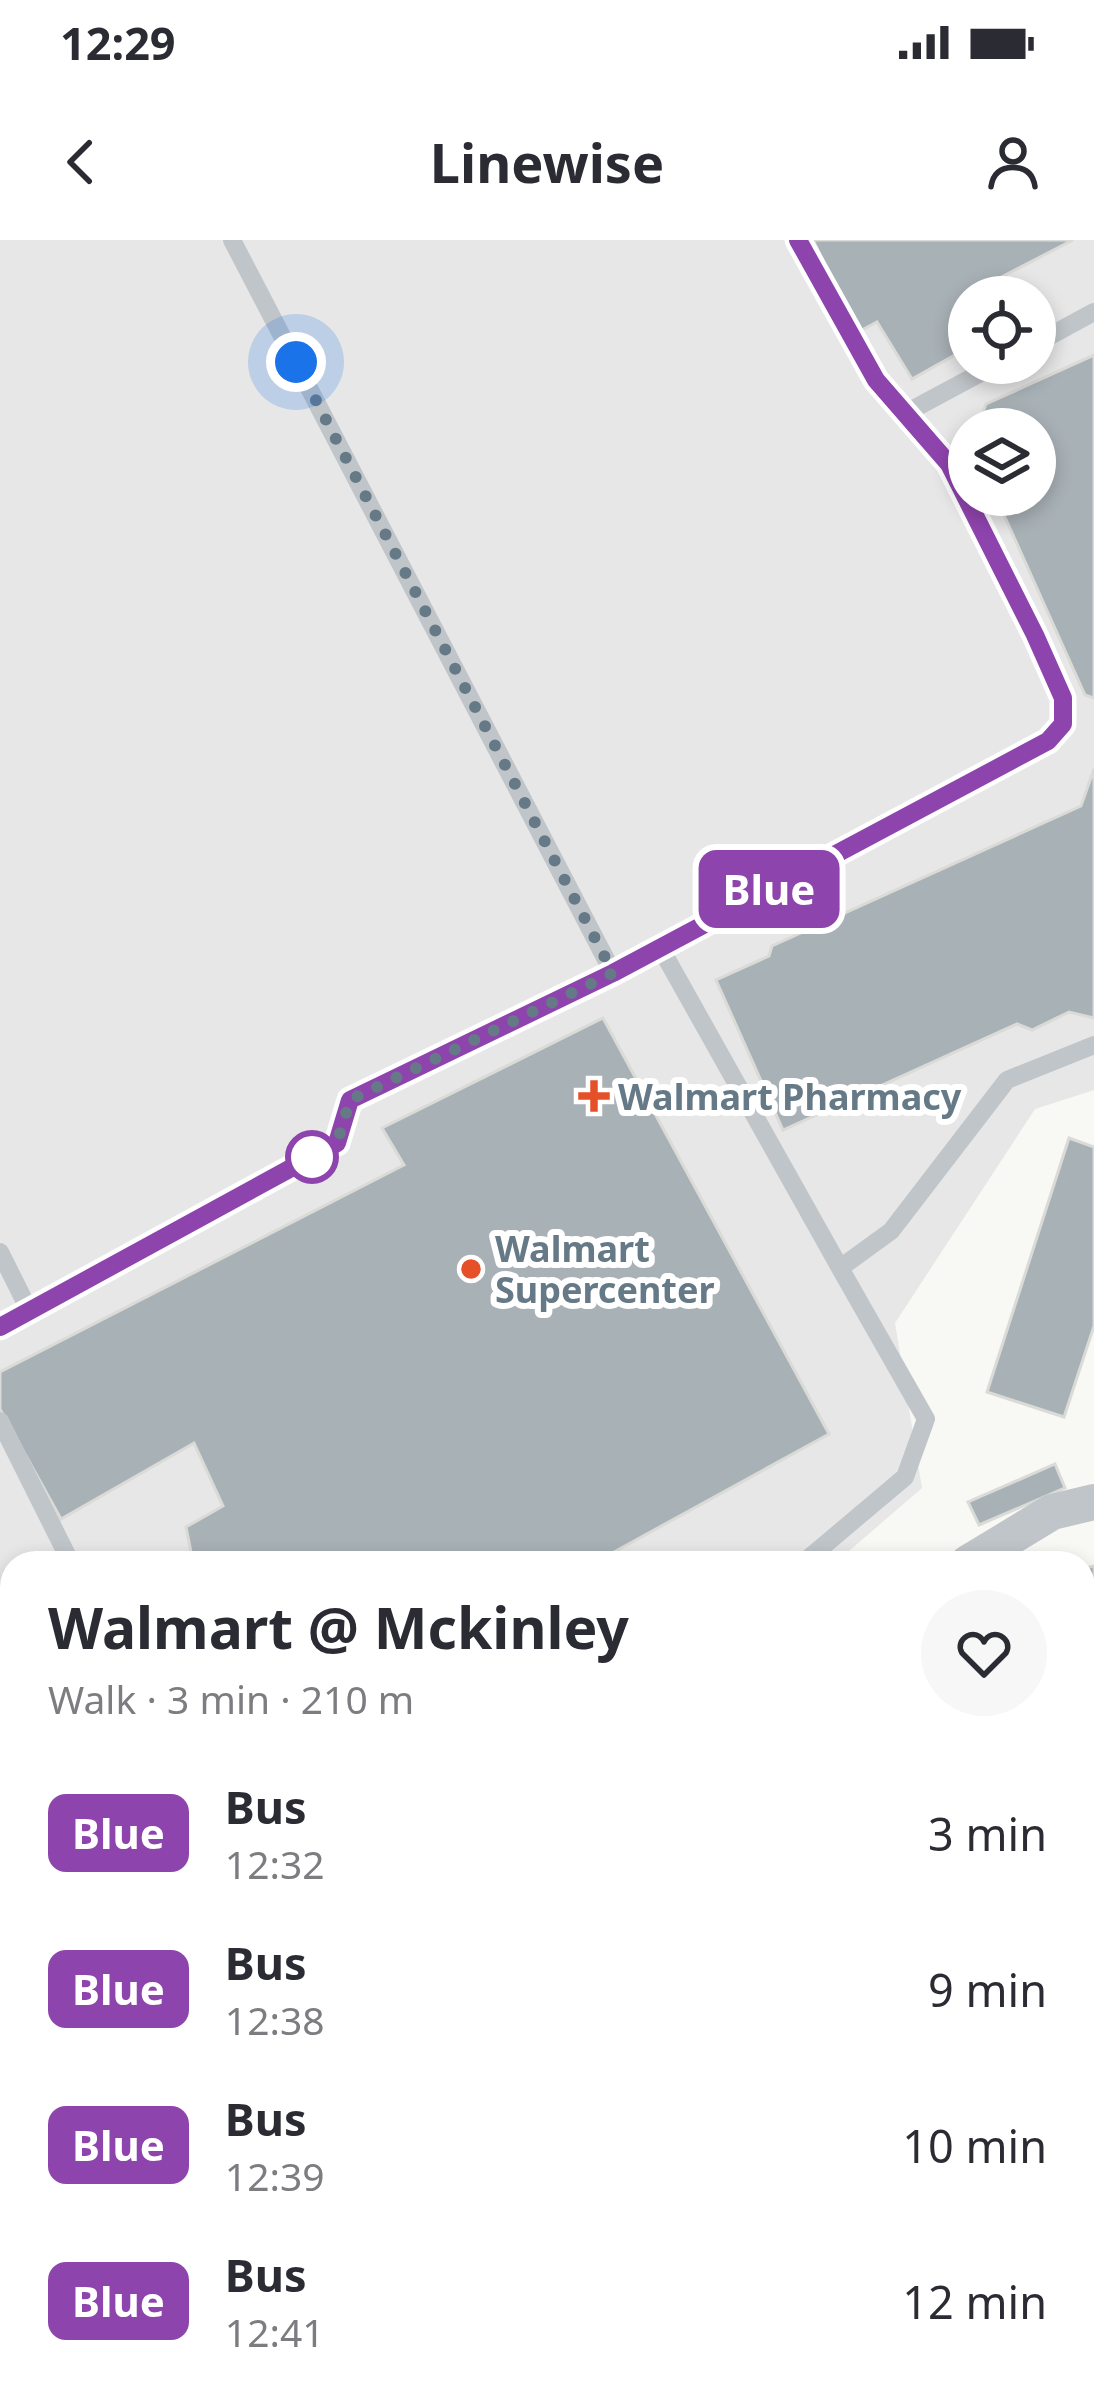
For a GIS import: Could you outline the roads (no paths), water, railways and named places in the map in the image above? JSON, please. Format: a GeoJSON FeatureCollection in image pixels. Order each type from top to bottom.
{"type":"FeatureCollection","features":[{"type":"Feature","properties":{"kind":"street"},"geometry":{"type":"LineString","coordinates":[[988,1551],[1052,1512],[1094,1502]]}},
{"type":"Feature","properties":{"kind":"lane"},"geometry":{"type":"LineString","coordinates":[[232,240],[613,973]]}},
{"type":"Feature","properties":{"kind":"lane"},"geometry":{"type":"LineString","coordinates":[[0,1327],[337,1143],[350,1100],[613,973],[1048,741],[1063,724],[1063,698],[949,464],[876,380],[797,240]]}},
{"type":"Feature","properties":{"kind":"lane"},"geometry":{"type":"LineString","coordinates":[[1056,333],[1094,312]]}},
{"type":"Feature","properties":{"kind":"lane"},"geometry":{"type":"LineString","coordinates":[[904,414],[960,384]]}},
{"type":"Feature","properties":{"kind":"lane"},"geometry":{"type":"LineString","coordinates":[[660,947],[926,1419],[904,1477],[817,1551]]}},
{"type":"Feature","properties":{"kind":"lane"},"geometry":{"type":"LineString","coordinates":[[840,1268],[891,1231],[1007,1080],[1094,1045]]}},
{"type":"Feature","properties":{"kind":"lane"},"geometry":{"type":"LineString","coordinates":[[0,1252],[30,1312]]}},
{"type":"Feature","properties":{"kind":"lane"},"geometry":{"type":"LineString","coordinates":[[0,1420],[65,1551]]}},
{"type":"Feature","properties":{"kind":"place","name":"Walmart Pharmacy"},"geometry":{"type":"Point","coordinates":[594,1096]}},
{"type":"Feature","properties":{"kind":"place","name":"Walmart Supercenter"},"geometry":{"type":"Point","coordinates":[471,1269]}}]}
